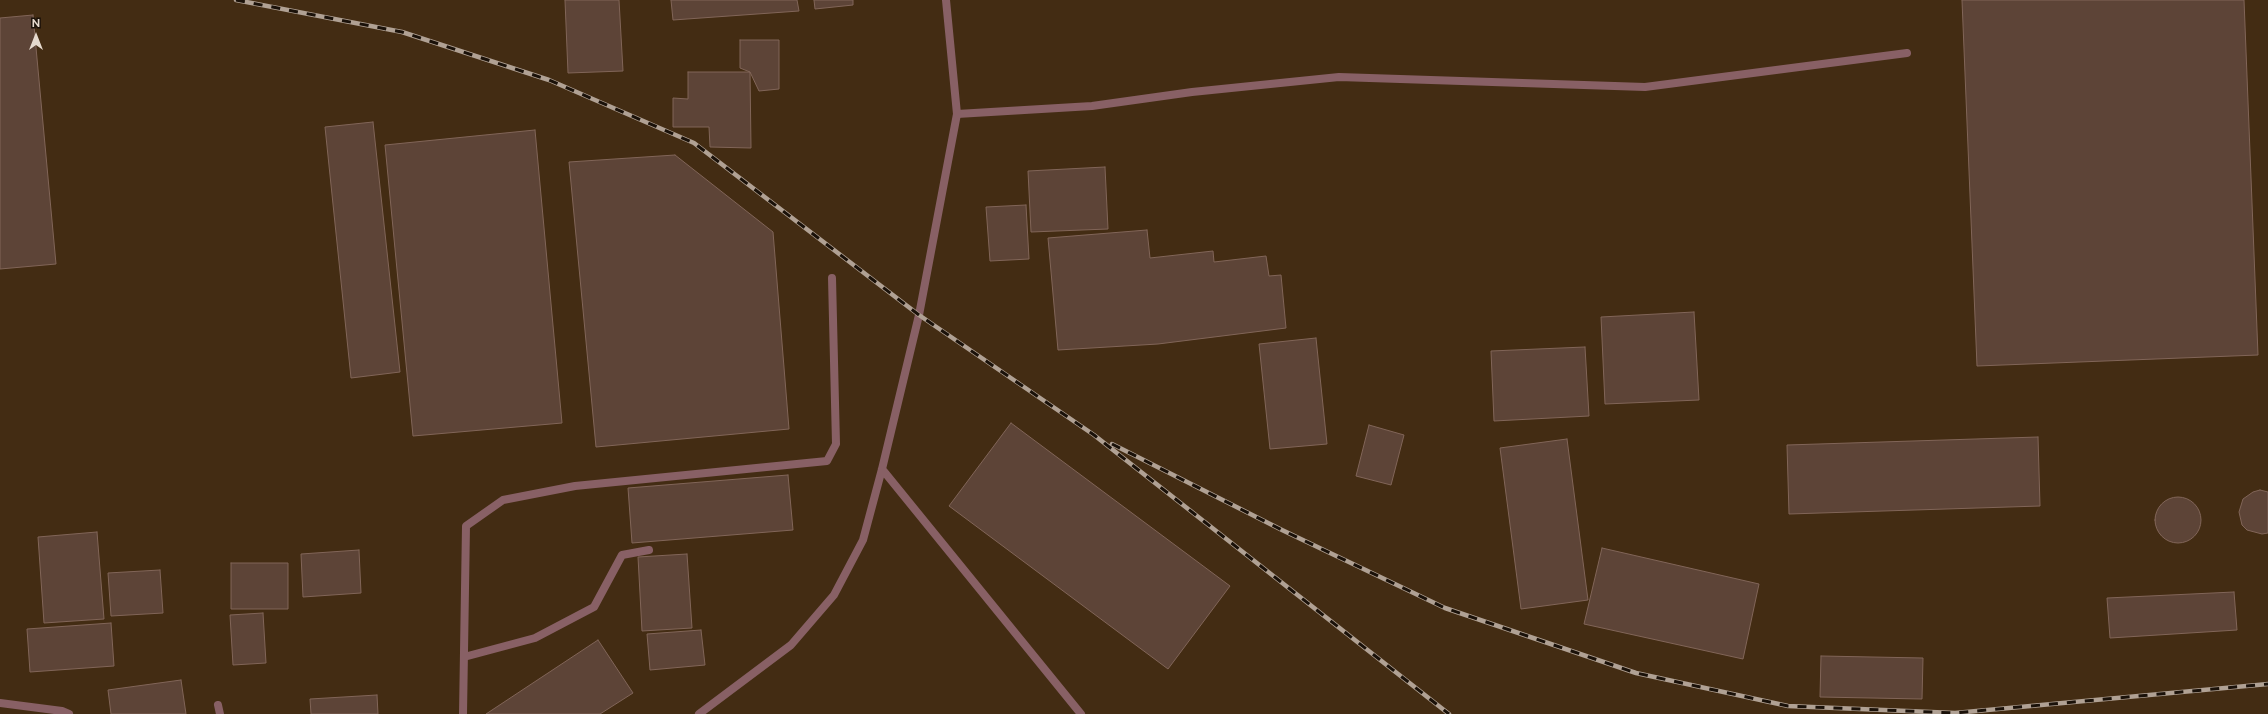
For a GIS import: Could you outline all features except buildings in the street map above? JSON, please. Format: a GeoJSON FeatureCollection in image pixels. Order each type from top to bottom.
{"type":"FeatureCollection","features":[{"type":"Feature","properties":{"kind":"street"},"geometry":{"type":"LineString","coordinates":[[699,714],[791,645],[834,595],[863,540],[882,469],[919,315],[957,114],[946,0]]}},
{"type":"Feature","properties":{"kind":"street"},"geometry":{"type":"LineString","coordinates":[[957,114],[1092,106],[1192,92],[1339,77],[1644,87],[1906,53]]}},
{"type":"Feature","properties":{"kind":"street"},"geometry":{"type":"LineString","coordinates":[[463,714],[466,526],[503,500],[575,486],[827,461],[836,444],[832,278]]}},
{"type":"Feature","properties":{"kind":"street"},"geometry":{"type":"LineString","coordinates":[[882,469],[1081,714]]}},
{"type":"Feature","properties":{"kind":"street"},"geometry":{"type":"LineString","coordinates":[[464,657],[535,638],[594,607],[622,555],[649,550]]}},
{"type":"Feature","properties":{"kind":"street"},"geometry":{"type":"LineString","coordinates":[[0,703],[62,711],[69,714]]}},
{"type":"Feature","properties":{"kind":"street"},"geometry":{"type":"LineString","coordinates":[[218,705],[220,714]]}},
{"type":"Feature","properties":{"kind":"shaded area"},"geometry":{"type":"Polygon","coordinates":[[[0,0],[2268,0],[2268,714],[0,714],[0,0]]]}},
{"type":"Feature","properties":{"kind":"railway"},"geometry":{"type":"LineString","coordinates":[[236,0],[402,32],[549,80],[694,143],[919,315],[1094,435],[1449,714]]}},
{"type":"Feature","properties":{"kind":"railway"},"geometry":{"type":"LineString","coordinates":[[1112,444],[1282,530],[1445,608],[1636,673],[1788,706],[1955,713],[2268,684]]}}]}
